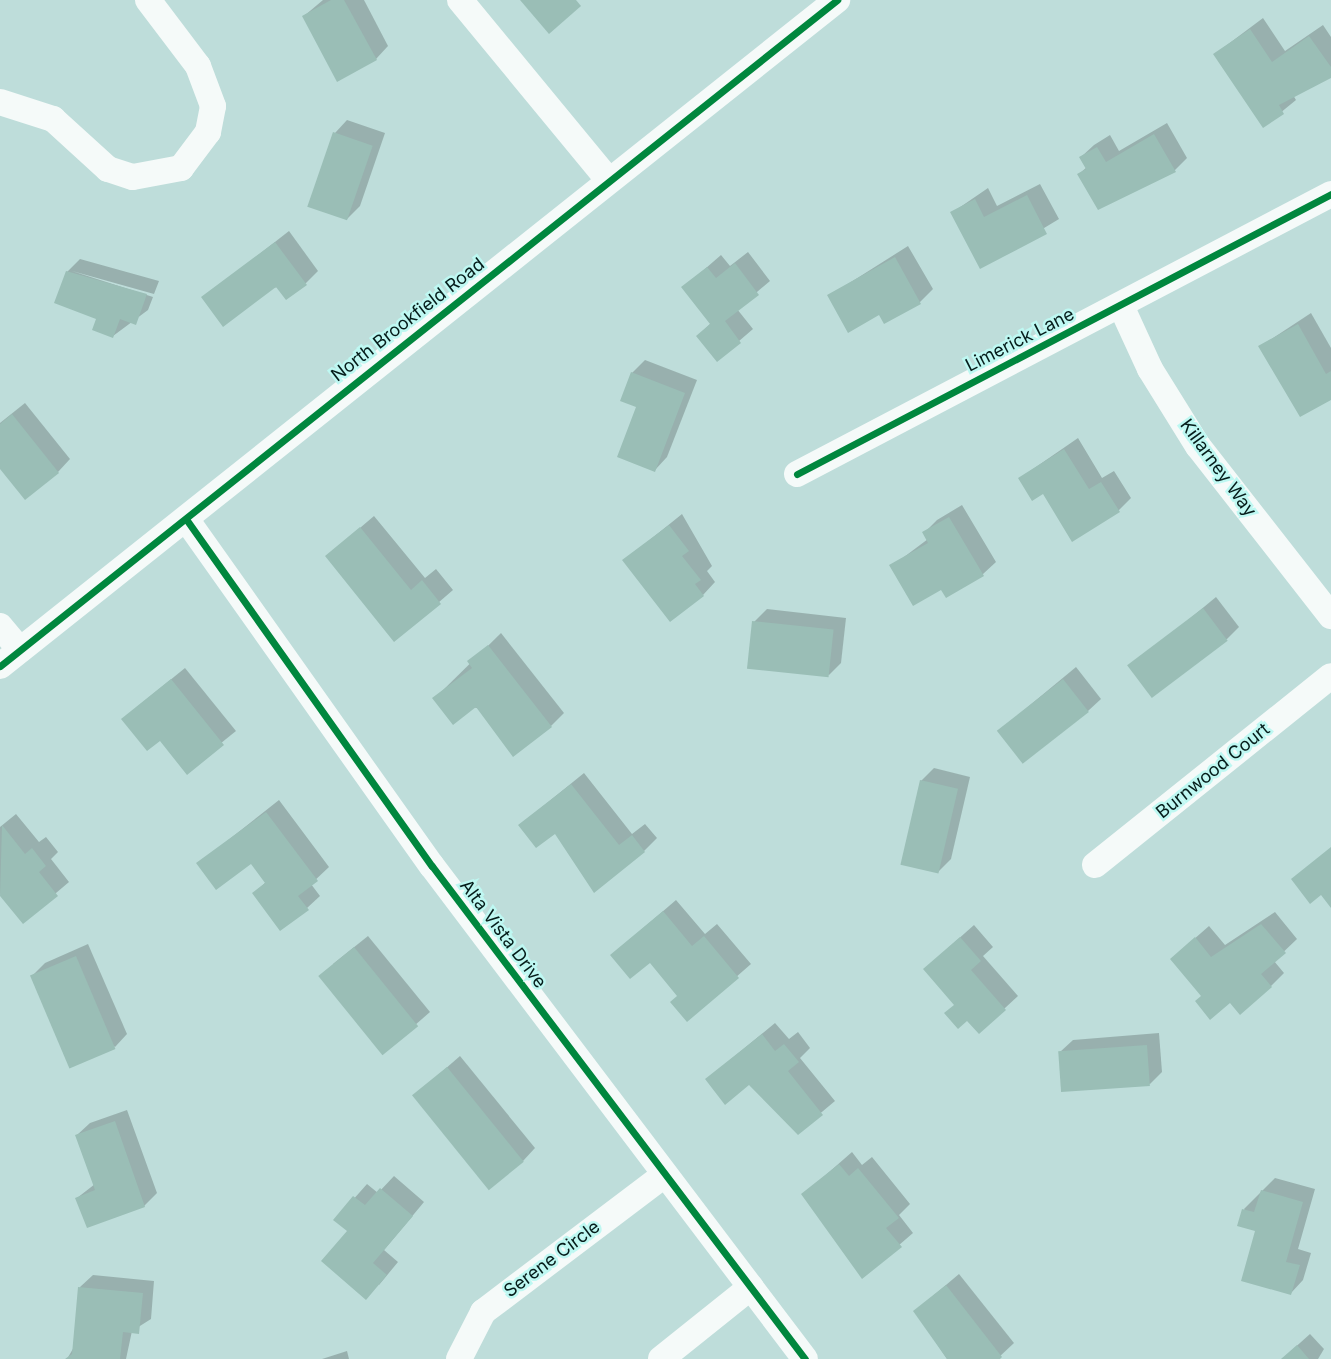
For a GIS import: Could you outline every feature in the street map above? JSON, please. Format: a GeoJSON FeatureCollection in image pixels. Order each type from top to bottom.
{"type":"FeatureCollection","features":[{"type":"Feature","properties":{"kind":"street"},"geometry":{"type":"LineString","coordinates":[[0,102],[53,119],[108,169],[133,177],[181,168],[208,132],[213,106],[198,66],[148,0]]}},
{"type":"Feature","properties":{"kind":"street"},"geometry":{"type":"LineString","coordinates":[[460,0],[609,181]]}},
{"type":"Feature","properties":{"kind":"street","name":"North Brookfield Road"},"geometry":{"type":"LineString","coordinates":[[10,658],[837,0]]}},
{"type":"Feature","properties":{"kind":"street","name":"Limerick Lane"},"geometry":{"type":"LineString","coordinates":[[797,474],[1122,308],[1331,194]]}},
{"type":"Feature","properties":{"kind":"street","name":"Killarney Way"},"geometry":{"type":"LineString","coordinates":[[1122,308],[1150,369],[1198,446],[1331,617]]}},
{"type":"Feature","properties":{"kind":"street","name":"Alta Vista Drive"},"geometry":{"type":"LineString","coordinates":[[186,519],[432,866],[805,1359]]}},
{"type":"Feature","properties":{"kind":"street"},"geometry":{"type":"LineString","coordinates":[[0,626],[10,658]]}},
{"type":"Feature","properties":{"kind":"street","name":"Burnwood Court"},"geometry":{"type":"LineString","coordinates":[[1095,865],[1331,676]]}},
{"type":"Feature","properties":{"kind":"street","name":"Serene Circle"},"geometry":{"type":"LineString","coordinates":[[459,1359],[483,1312],[664,1175]]}},
{"type":"Feature","properties":{"kind":"street"},"geometry":{"type":"LineString","coordinates":[[661,1359],[751,1287]]}},
{"type":"Feature","properties":{"kind":"building"},"geometry":{"type":"Polygon","coordinates":[[[331,0],[344,0],[377,60],[337,82],[302,16],[331,0]]]}},
{"type":"Feature","properties":{"kind":"building"},"geometry":{"type":"Polygon","coordinates":[[[520,0],[576,0],[581,6],[549,34],[520,0]]]}},
{"type":"Feature","properties":{"kind":"building"},"geometry":{"type":"Polygon","coordinates":[[[1250,29],[1272,62],[1309,36],[1331,67],[1331,78],[1279,105],[1284,114],[1263,128],[1213,54],[1250,29]]]}},
{"type":"Feature","properties":{"kind":"building"},"geometry":{"type":"Polygon","coordinates":[[[333,132],[373,146],[347,220],[307,207],[333,132]]]}},
{"type":"Feature","properties":{"kind":"building"},"geometry":{"type":"Polygon","coordinates":[[[1154,134],[1176,172],[1098,210],[1077,174],[1086,169],[1079,157],[1097,147],[1106,162],[1154,134]]]}},
{"type":"Feature","properties":{"kind":"building"},"geometry":{"type":"Polygon","coordinates":[[[1027,195],[1047,234],[980,269],[950,212],[975,199],[984,217],[1027,195]]]}},
{"type":"Feature","properties":{"kind":"building"},"geometry":{"type":"Polygon","coordinates":[[[275,242],[307,285],[286,300],[276,287],[223,327],[201,297],[275,242]]]}},
{"type":"Feature","properties":{"kind":"building"},"geometry":{"type":"Polygon","coordinates":[[[895,257],[921,304],[884,324],[879,315],[848,333],[827,295],[895,257]]]}},
{"type":"Feature","properties":{"kind":"building"},"geometry":{"type":"Polygon","coordinates":[[[735,263],[759,295],[725,321],[741,343],[717,362],[696,336],[710,324],[681,287],[707,267],[716,278],[735,263]]]}},
{"type":"Feature","properties":{"kind":"building"},"geometry":{"type":"Polygon","coordinates":[[[66,271],[147,294],[136,325],[120,319],[113,338],[92,330],[96,319],[54,303],[66,271]]]}},
{"type":"Feature","properties":{"kind":"building"},"geometry":{"type":"Polygon","coordinates":[[[1298,324],[1326,374],[1331,371],[1331,400],[1300,417],[1258,346],[1298,324]]]}},
{"type":"Feature","properties":{"kind":"building"},"geometry":{"type":"Polygon","coordinates":[[[631,372],[685,393],[655,472],[617,457],[636,407],[620,401],[631,372]]]}},
{"type":"Feature","properties":{"kind":"building"},"geometry":{"type":"Polygon","coordinates":[[[12,414],[59,473],[25,500],[0,469],[0,424],[12,414]]]}},
{"type":"Feature","properties":{"kind":"building"},"geometry":{"type":"Polygon","coordinates":[[[1064,449],[1089,489],[1101,482],[1120,512],[1072,542],[1043,494],[1032,501],[1018,478],[1064,449]]]}},
{"type":"Feature","properties":{"kind":"building"},"geometry":{"type":"Polygon","coordinates":[[[949,517],[984,576],[946,598],[941,590],[913,606],[889,565],[928,543],[922,532],[949,517]]]}},
{"type":"Feature","properties":{"kind":"building"},"geometry":{"type":"Polygon","coordinates":[[[669,525],[689,551],[682,556],[701,580],[695,584],[704,596],[670,622],[622,560],[669,525]]]}},
{"type":"Feature","properties":{"kind":"building"},"geometry":{"type":"Polygon","coordinates":[[[360,527],[411,590],[422,580],[441,604],[394,642],[325,556],[360,527]]]}},
{"type":"Feature","properties":{"kind":"building"},"geometry":{"type":"Polygon","coordinates":[[[1203,608],[1228,641],[1152,698],[1127,665],[1203,608]]]}},
{"type":"Feature","properties":{"kind":"building"},"geometry":{"type":"Polygon","coordinates":[[[752,621],[834,630],[829,677],[747,669],[752,621]]]}},
{"type":"Feature","properties":{"kind":"building"},"geometry":{"type":"Polygon","coordinates":[[[488,645],[552,727],[513,757],[476,707],[453,725],[432,698],[472,668],[467,661],[488,645]]]}},
{"type":"Feature","properties":{"kind":"building"},"geometry":{"type":"Polygon","coordinates":[[[171,679],[224,745],[187,775],[160,741],[147,751],[121,719],[171,679]]]}},
{"type":"Feature","properties":{"kind":"building"},"geometry":{"type":"Polygon","coordinates":[[[1063,679],[1089,712],[1023,764],[997,731],[1063,679]]]}},
{"type":"Feature","properties":{"kind":"building"},"geometry":{"type":"Polygon","coordinates":[[[920,780],[958,789],[938,874],[900,865],[920,780]]]}},
{"type":"Feature","properties":{"kind":"building"},"geometry":{"type":"Polygon","coordinates":[[[571,784],[619,845],[632,835],[645,852],[594,893],[555,834],[536,848],[518,825],[571,784]]]}},
{"type":"Feature","properties":{"kind":"building"},"geometry":{"type":"Polygon","coordinates":[[[266,812],[318,881],[298,896],[309,910],[280,931],[252,893],[265,883],[251,864],[216,890],[196,863],[266,812]]]}},
{"type":"Feature","properties":{"kind":"building"},"geometry":{"type":"Polygon","coordinates":[[[2,825],[25,854],[32,848],[46,866],[39,872],[58,896],[23,924],[0,896],[2,825]]]}},
{"type":"Feature","properties":{"kind":"building"},"geometry":{"type":"Polygon","coordinates":[[[1331,847],[1331,908],[1321,895],[1310,904],[1291,879],[1331,847]]]}},
{"type":"Feature","properties":{"kind":"building"},"geometry":{"type":"Polygon","coordinates":[[[663,911],[692,946],[704,936],[739,978],[687,1022],[670,1002],[677,996],[650,963],[630,979],[610,955],[663,911]]]}},
{"type":"Feature","properties":{"kind":"building"},"geometry":{"type":"Polygon","coordinates":[[[1261,924],[1286,953],[1261,974],[1272,987],[1240,1015],[1230,1003],[1210,1020],[1195,1001],[1201,996],[1170,959],[1195,937],[1211,957],[1261,924]]]}},
{"type":"Feature","properties":{"kind":"building"},"geometry":{"type":"Polygon","coordinates":[[[960,937],[981,961],[971,970],[1006,1010],[979,1034],[967,1021],[958,1029],[944,1013],[954,1005],[923,969],[960,937]]]}},
{"type":"Feature","properties":{"kind":"building"},"geometry":{"type":"Polygon","coordinates":[[[354,947],[418,1026],[382,1055],[318,976],[354,947]]]}},
{"type":"Feature","properties":{"kind":"building"},"geometry":{"type":"Polygon","coordinates":[[[76,956],[115,1049],[69,1069],[30,976],[76,956]]]}},
{"type":"Feature","properties":{"kind":"building"},"geometry":{"type":"Polygon","coordinates":[[[762,1034],[775,1051],[784,1044],[799,1062],[788,1071],[823,1115],[798,1135],[749,1085],[725,1105],[705,1079],[762,1034]]]}},
{"type":"Feature","properties":{"kind":"building"},"geometry":{"type":"Polygon","coordinates":[[[1147,1045],[1150,1086],[1061,1092],[1058,1051],[1147,1045]]]}},
{"type":"Feature","properties":{"kind":"building"},"geometry":{"type":"Polygon","coordinates":[[[447,1067],[524,1162],[489,1190],[412,1095],[447,1067]]]}},
{"type":"Feature","properties":{"kind":"building"},"geometry":{"type":"Polygon","coordinates":[[[115,1121],[145,1207],[87,1228],[75,1198],[95,1190],[75,1135],[115,1121]]]}},
{"type":"Feature","properties":{"kind":"building"},"geometry":{"type":"Polygon","coordinates":[[[839,1164],[849,1176],[858,1168],[899,1218],[886,1228],[902,1247],[862,1279],[801,1194],[839,1164]]]}},
{"type":"Feature","properties":{"kind":"building"},"geometry":{"type":"Polygon","coordinates":[[[380,1188],[413,1216],[373,1263],[387,1275],[366,1300],[321,1261],[347,1231],[333,1220],[353,1196],[365,1205],[380,1188]]]}},
{"type":"Feature","properties":{"kind":"building"},"geometry":{"type":"Polygon","coordinates":[[[1261,1190],[1303,1202],[1286,1262],[1300,1265],[1291,1295],[1241,1281],[1255,1231],[1237,1226],[1242,1209],[1254,1212],[1261,1190]]]}},
{"type":"Feature","properties":{"kind":"building"},"geometry":{"type":"Polygon","coordinates":[[[946,1285],[1002,1357],[1000,1359],[947,1359],[913,1311],[946,1285]]]}},
{"type":"Feature","properties":{"kind":"building"},"geometry":{"type":"Polygon","coordinates":[[[78,1287],[143,1293],[139,1334],[123,1332],[120,1359],[65,1359],[72,1354],[78,1287]]]}},
{"type":"Feature","properties":{"kind":"building"},"geometry":{"type":"Polygon","coordinates":[[[1297,1345],[1309,1359],[1281,1359],[1297,1345]]]}},
{"type":"Feature","properties":{"kind":"cycle path"},"geometry":{"type":"LineString","coordinates":[[0,666],[837,0]]}},
{"type":"Feature","properties":{"kind":"cycle path"},"geometry":{"type":"LineString","coordinates":[[797,474],[1331,194]]}},
{"type":"Feature","properties":{"kind":"cycle path"},"geometry":{"type":"LineString","coordinates":[[186,519],[432,866],[805,1359]]}}]}
